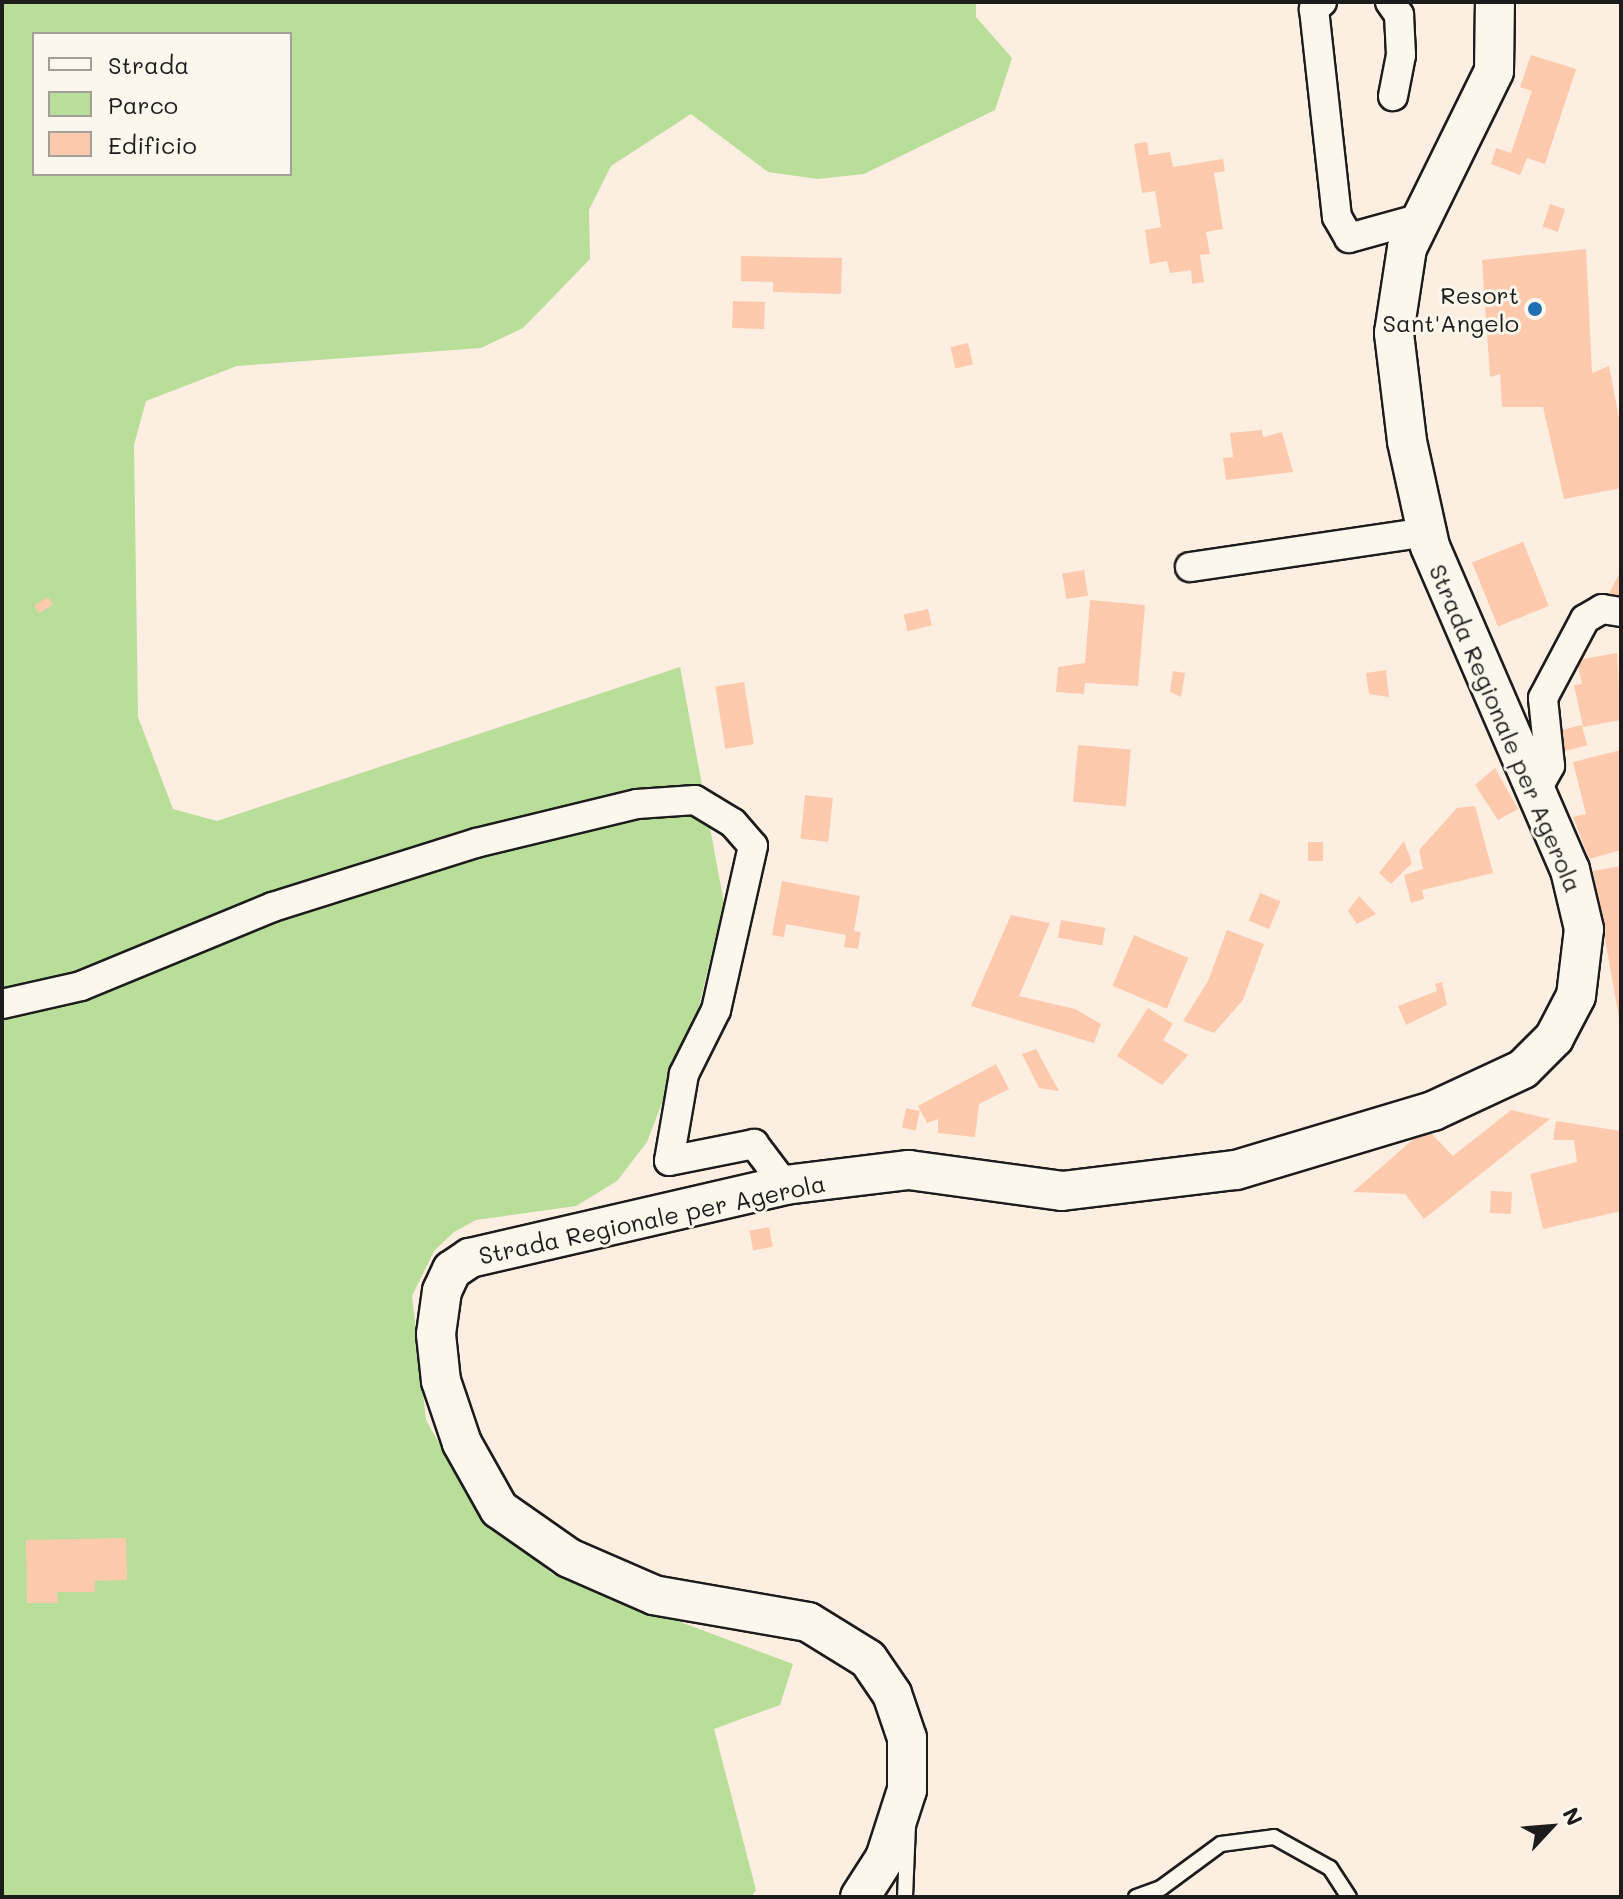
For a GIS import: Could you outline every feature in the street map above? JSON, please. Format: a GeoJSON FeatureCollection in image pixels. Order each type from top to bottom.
{"type":"FeatureCollection","features":[{"type":"Feature","properties":{"kind":"main road","name":"Strada Regionale per Agerola"},"geometry":{"type":"LineString","coordinates":[[860,1897],[885,1858],[907,1790],[907,1738],[892,1694],[868,1659],[808,1622],[654,1595],[569,1558],[499,1509],[462,1443],[441,1381],[436,1334],[442,1291],[452,1270],[470,1258],[785,1185],[909,1170],[1062,1191],[1236,1170],[1433,1111],[1523,1069],[1554,1038],[1576,996],[1584,929],[1570,870],[1427,532],[1407,441],[1394,333],[1407,248],[1494,71],[1495,2]]}},
{"type":"Feature","properties":{"kind":"street"},"geometry":{"type":"LineString","coordinates":[[1322,2],[1314,9],[1337,217],[1349,238],[1421,218]]}},
{"type":"Feature","properties":{"kind":"street"},"geometry":{"type":"LineString","coordinates":[[1390,2],[1399,15],[1401,55],[1393,96]]}},
{"type":"Feature","properties":{"kind":"street"},"geometry":{"type":"LineString","coordinates":[[1190,567],[1427,532]]}},
{"type":"Feature","properties":{"kind":"street"},"geometry":{"type":"LineString","coordinates":[[1536,791],[1550,766],[1543,698],[1585,619],[1602,609],[1621,612]]}},
{"type":"Feature","properties":{"kind":"street"},"geometry":{"type":"LineString","coordinates":[[2,1004],[81,986],[273,907],[476,843],[637,804],[695,800],[733,823],[753,846],[716,1010],[684,1074],[669,1161],[754,1144],[785,1185]]}},
{"type":"Feature","properties":{"kind":"lane"},"geometry":{"type":"LineString","coordinates":[[905,1897],[910,1877],[907,1790]]}},
{"type":"Feature","properties":{"kind":"lane"},"geometry":{"type":"LineString","coordinates":[[1136,1897],[1161,1888],[1221,1844],[1274,1837],[1330,1868],[1349,1897]]}},
{"type":"Feature","properties":{"kind":"green space"},"geometry":{"type":"Polygon","coordinates":[[[2,2],[976,2],[976,17],[1012,58],[995,110],[864,174],[818,179],[768,172],[691,114],[611,166],[589,210],[590,259],[523,328],[481,348],[237,366],[146,401],[134,445],[138,717],[173,809],[217,821],[680,667],[724,903],[698,1010],[647,1142],[617,1181],[576,1206],[476,1220],[454,1232],[434,1251],[412,1296],[426,1420],[473,1504],[552,1574],[793,1664],[780,1705],[714,1729],[756,1890],[751,1897],[2,1897],[2,2]]]}},
{"type":"Feature","properties":{"kind":"building"},"geometry":{"type":"Polygon","coordinates":[[[1531,55],[1576,69],[1545,164],[1527,158],[1520,175],[1491,164],[1496,148],[1511,153],[1532,91],[1520,87],[1531,55]]]}},
{"type":"Feature","properties":{"kind":"building"},"geometry":{"type":"Polygon","coordinates":[[[1147,142],[1149,155],[1170,152],[1173,167],[1223,159],[1225,171],[1214,173],[1223,229],[1206,232],[1210,254],[1200,255],[1204,282],[1192,284],[1191,270],[1170,273],[1167,261],[1150,264],[1145,230],[1161,227],[1155,191],[1142,193],[1134,144],[1147,142]]]}},
{"type":"Feature","properties":{"kind":"building"},"geometry":{"type":"Polygon","coordinates":[[[1550,204],[1565,209],[1558,232],[1543,227],[1550,204]]]}},
{"type":"Feature","properties":{"kind":"building"},"geometry":{"type":"Polygon","coordinates":[[[1586,249],[1592,373],[1609,366],[1621,429],[1621,488],[1564,499],[1543,407],[1502,407],[1500,374],[1490,377],[1482,260],[1586,249]]]}},
{"type":"Feature","properties":{"kind":"building"},"geometry":{"type":"Polygon","coordinates":[[[741,256],[842,258],[841,294],[773,292],[773,282],[741,281],[741,256]]]}},
{"type":"Feature","properties":{"kind":"building"},"geometry":{"type":"Polygon","coordinates":[[[733,301],[765,302],[764,329],[732,328],[733,301]]]}},
{"type":"Feature","properties":{"kind":"building"},"geometry":{"type":"Polygon","coordinates":[[[968,343],[973,364],[955,368],[950,347],[968,343]]]}},
{"type":"Feature","properties":{"kind":"building"},"geometry":{"type":"Polygon","coordinates":[[[1262,430],[1263,437],[1282,432],[1293,472],[1226,480],[1223,458],[1233,457],[1230,433],[1262,430]]]}},
{"type":"Feature","properties":{"kind":"building"},"geometry":{"type":"Polygon","coordinates":[[[1523,542],[1549,606],[1498,627],[1472,563],[1523,542]]]}},
{"type":"Feature","properties":{"kind":"building"},"geometry":{"type":"Polygon","coordinates":[[[1084,570],[1088,596],[1066,599],[1062,573],[1084,570]]]}},
{"type":"Feature","properties":{"kind":"building"},"geometry":{"type":"Polygon","coordinates":[[[1621,571],[1621,599],[1609,593],[1621,571]]]}},
{"type":"Feature","properties":{"kind":"building"},"geometry":{"type":"Polygon","coordinates":[[[48,597],[53,605],[39,613],[34,605],[48,597]]]}},
{"type":"Feature","properties":{"kind":"building"},"geometry":{"type":"Polygon","coordinates":[[[1090,600],[1145,605],[1138,686],[1085,683],[1084,694],[1056,692],[1058,667],[1085,663],[1090,600]]]}},
{"type":"Feature","properties":{"kind":"building"},"geometry":{"type":"Polygon","coordinates":[[[928,609],[932,626],[907,631],[904,615],[928,609]]]}},
{"type":"Feature","properties":{"kind":"building"},"geometry":{"type":"Polygon","coordinates":[[[1617,653],[1621,720],[1583,727],[1574,685],[1582,684],[1577,660],[1617,653]]]}},
{"type":"Feature","properties":{"kind":"building"},"geometry":{"type":"Polygon","coordinates":[[[1386,670],[1389,697],[1369,694],[1366,673],[1386,670]]]}},
{"type":"Feature","properties":{"kind":"building"},"geometry":{"type":"Polygon","coordinates":[[[1173,671],[1185,673],[1181,697],[1170,692],[1173,671]]]}},
{"type":"Feature","properties":{"kind":"building"},"geometry":{"type":"Polygon","coordinates":[[[744,682],[754,744],[725,749],[715,687],[744,682]]]}},
{"type":"Feature","properties":{"kind":"building"},"geometry":{"type":"Polygon","coordinates":[[[1582,725],[1587,745],[1557,753],[1552,732],[1582,725]]]}},
{"type":"Feature","properties":{"kind":"building"},"geometry":{"type":"Polygon","coordinates":[[[1078,745],[1131,750],[1126,806],[1073,802],[1078,745]]]}},
{"type":"Feature","properties":{"kind":"building"},"geometry":{"type":"Polygon","coordinates":[[[1621,750],[1621,850],[1589,859],[1573,817],[1586,814],[1573,762],[1621,750]]]}},
{"type":"Feature","properties":{"kind":"building"},"geometry":{"type":"Polygon","coordinates":[[[1495,768],[1518,809],[1498,820],[1475,785],[1495,768]]]}},
{"type":"Feature","properties":{"kind":"building"},"geometry":{"type":"Polygon","coordinates":[[[805,795],[833,798],[828,842],[800,839],[805,795]]]}},
{"type":"Feature","properties":{"kind":"building"},"geometry":{"type":"Polygon","coordinates":[[[1475,806],[1493,873],[1422,890],[1424,899],[1411,903],[1404,875],[1423,869],[1419,850],[1457,808],[1475,806]]]}},
{"type":"Feature","properties":{"kind":"building"},"geometry":{"type":"Polygon","coordinates":[[[1404,841],[1412,863],[1391,884],[1379,873],[1404,841]]]}},
{"type":"Feature","properties":{"kind":"building"},"geometry":{"type":"Polygon","coordinates":[[[1308,842],[1323,842],[1323,861],[1308,861],[1308,842]]]}},
{"type":"Feature","properties":{"kind":"building"},"geometry":{"type":"Polygon","coordinates":[[[1621,866],[1621,1017],[1619,1018],[1593,871],[1621,866]]]}},
{"type":"Feature","properties":{"kind":"building"},"geometry":{"type":"Polygon","coordinates":[[[782,881],[860,896],[854,931],[861,932],[858,949],[844,947],[846,935],[786,924],[784,937],[772,935],[782,881]]]}},
{"type":"Feature","properties":{"kind":"building"},"geometry":{"type":"Polygon","coordinates":[[[1260,893],[1280,901],[1269,929],[1249,921],[1260,893]]]}},
{"type":"Feature","properties":{"kind":"building"},"geometry":{"type":"Polygon","coordinates":[[[1359,896],[1376,914],[1357,924],[1348,911],[1359,896]]]}},
{"type":"Feature","properties":{"kind":"building"},"geometry":{"type":"Polygon","coordinates":[[[1011,915],[1050,923],[1019,996],[1075,1009],[1101,1024],[1094,1043],[971,1006],[1011,915]]]}},
{"type":"Feature","properties":{"kind":"building"},"geometry":{"type":"Polygon","coordinates":[[[1061,920],[1105,928],[1102,946],[1058,938],[1061,920]]]}},
{"type":"Feature","properties":{"kind":"building"},"geometry":{"type":"Polygon","coordinates":[[[1227,930],[1264,944],[1243,1000],[1214,1033],[1183,1021],[1208,981],[1227,930]]]}},
{"type":"Feature","properties":{"kind":"building"},"geometry":{"type":"Polygon","coordinates":[[[1134,935],[1188,958],[1167,1009],[1113,986],[1134,935]]]}},
{"type":"Feature","properties":{"kind":"building"},"geometry":{"type":"Polygon","coordinates":[[[1442,982],[1447,1005],[1406,1025],[1398,1006],[1437,991],[1435,984],[1442,982]]]}},
{"type":"Feature","properties":{"kind":"building"},"geometry":{"type":"Polygon","coordinates":[[[1148,1008],[1173,1024],[1163,1040],[1188,1055],[1162,1085],[1117,1056],[1148,1008]]]}},
{"type":"Feature","properties":{"kind":"building"},"geometry":{"type":"Polygon","coordinates":[[[1036,1049],[1059,1091],[1039,1088],[1022,1054],[1036,1049]]]}},
{"type":"Feature","properties":{"kind":"building"},"geometry":{"type":"Polygon","coordinates":[[[996,1064],[1009,1089],[979,1104],[975,1137],[938,1133],[938,1119],[927,1123],[918,1106],[996,1064]]]}},
{"type":"Feature","properties":{"kind":"building"},"geometry":{"type":"Polygon","coordinates":[[[906,1108],[920,1111],[916,1130],[902,1128],[906,1108]]]}},
{"type":"Feature","properties":{"kind":"building"},"geometry":{"type":"Polygon","coordinates":[[[1511,1110],[1550,1119],[1424,1219],[1405,1194],[1353,1192],[1426,1128],[1453,1156],[1511,1110]]]}},
{"type":"Feature","properties":{"kind":"building"},"geometry":{"type":"Polygon","coordinates":[[[1556,1121],[1621,1131],[1621,1211],[1543,1229],[1530,1174],[1577,1162],[1574,1140],[1553,1140],[1556,1121]]]}},
{"type":"Feature","properties":{"kind":"building"},"geometry":{"type":"Polygon","coordinates":[[[1491,1191],[1512,1192],[1511,1214],[1490,1213],[1491,1191]]]}},
{"type":"Feature","properties":{"kind":"building"},"geometry":{"type":"Polygon","coordinates":[[[769,1227],[773,1247],[753,1250],[749,1231],[769,1227]]]}},
{"type":"Feature","properties":{"kind":"building"},"geometry":{"type":"Polygon","coordinates":[[[126,1538],[127,1580],[95,1581],[95,1592],[57,1592],[58,1603],[27,1603],[26,1540],[126,1538]]]}},
{"type":"Feature","properties":{"kind":"place","name":"Resort Sant'Angelo"},"geometry":{"type":"Point","coordinates":[1535,309]}}]}
